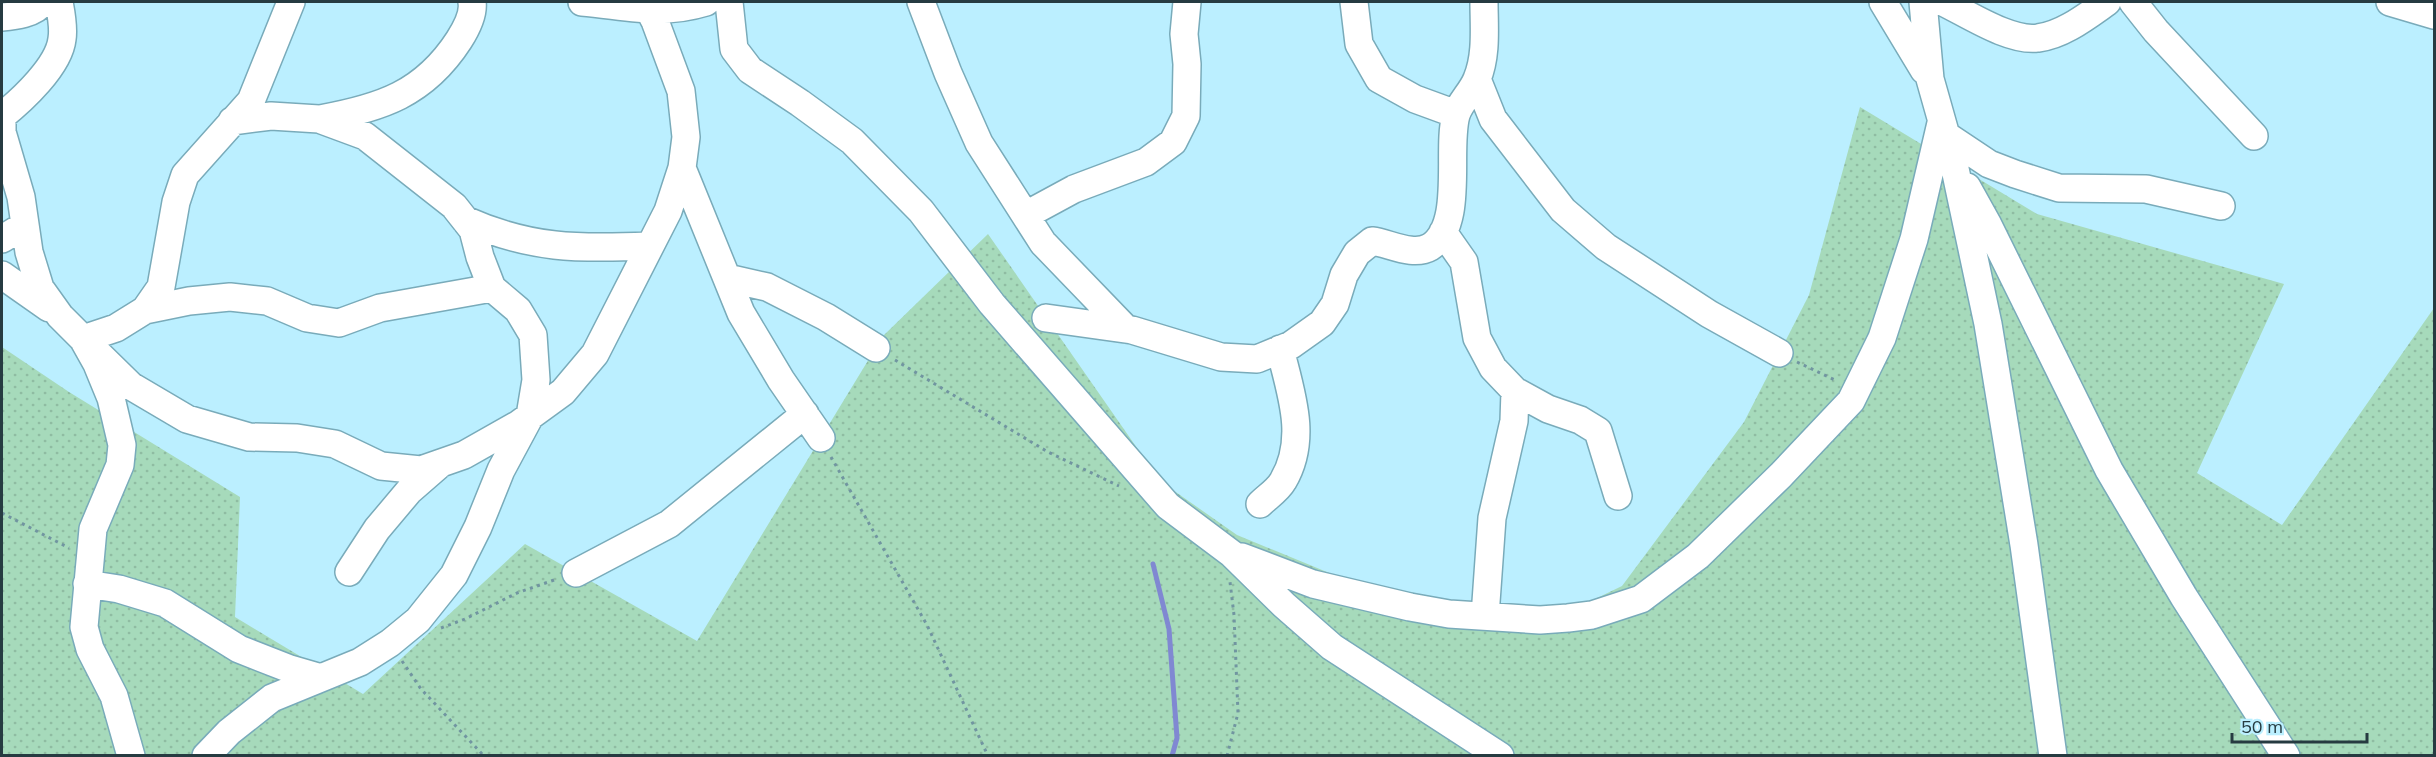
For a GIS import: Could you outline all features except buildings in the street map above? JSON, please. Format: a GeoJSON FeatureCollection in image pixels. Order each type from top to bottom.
{"type":"FeatureCollection","features":[{"type":"Feature","properties":{"kind":"street"},"geometry":{"type":"LineString","coordinates":[[2,17],[18,16],[40,6],[43,2]]}},
{"type":"Feature","properties":{"kind":"street"},"geometry":{"type":"LineString","coordinates":[[59,2],[62,41],[48,69],[23,99],[2,118],[2,132],[21,197],[29,252],[40,288],[60,316],[131,387],[187,418],[249,436],[297,438],[335,444],[381,466],[421,470],[464,455],[530,416],[563,392],[595,354],[648,246],[668,211],[682,168],[686,137],[681,90],[648,6]]}},
{"type":"Feature","properties":{"kind":"street"},"geometry":{"type":"LineString","coordinates":[[145,310],[161,287],[176,202],[185,175],[251,100],[291,2]]}},
{"type":"Feature","properties":{"kind":"street"},"geometry":{"type":"LineString","coordinates":[[232,121],[272,116],[319,119],[364,111],[411,91],[447,58],[463,34],[473,8],[472,2]]}},
{"type":"Feature","properties":{"kind":"street"},"geometry":{"type":"LineString","coordinates":[[582,2],[682,9],[706,2]]}},
{"type":"Feature","properties":{"kind":"street"},"geometry":{"type":"LineString","coordinates":[[729,2],[734,49],[750,70],[852,141],[921,211],[992,304],[1168,506],[1232,554],[1332,647],[1500,756]]}},
{"type":"Feature","properties":{"kind":"street"},"geometry":{"type":"LineString","coordinates":[[921,2],[948,73],[979,143],[1043,243],[1126,329]]}},
{"type":"Feature","properties":{"kind":"street"},"geometry":{"type":"LineString","coordinates":[[1026,215],[1074,189],[1146,162],[1173,142],[1186,116],[1187,64],[1184,34],[1187,2]]}},
{"type":"Feature","properties":{"kind":"street"},"geometry":{"type":"LineString","coordinates":[[1354,2],[1359,44],[1379,79],[1415,99],[1456,114]]}},
{"type":"Feature","properties":{"kind":"street"},"geometry":{"type":"LineString","coordinates":[[1046,318],[1126,329],[1221,357],[1257,359],[1291,345],[1322,323],[1335,304],[1349,268],[1358,253],[1372,241],[1386,242],[1408,250],[1429,248],[1443,232],[1454,194],[1452,146],[1456,114],[1477,80],[1484,53],[1484,2]]}},
{"type":"Feature","properties":{"kind":"street"},"geometry":{"type":"LineString","coordinates":[[1883,2],[1930,79]]}},
{"type":"Feature","properties":{"kind":"street"},"geometry":{"type":"LineString","coordinates":[[1923,2],[1930,79],[1953,164],[1988,324],[2026,556],[2053,756]]}},
{"type":"Feature","properties":{"kind":"street"},"geometry":{"type":"LineString","coordinates":[[1943,2],[2009,34],[2037,39],[2058,32],[2107,2]]}},
{"type":"Feature","properties":{"kind":"street"},"geometry":{"type":"LineString","coordinates":[[2133,2],[2156,31],[2254,136]]}},
{"type":"Feature","properties":{"kind":"street"},"geometry":{"type":"LineString","coordinates":[[2390,2],[2434,15]]}},
{"type":"Feature","properties":{"kind":"street"},"geometry":{"type":"LineString","coordinates":[[1477,80],[1493,119],[1563,210],[1606,247],[1709,314],[1779,353]]}},
{"type":"Feature","properties":{"kind":"street"},"geometry":{"type":"LineString","coordinates":[[319,119],[365,136],[454,206],[473,230],[492,288],[518,310],[533,335],[536,380],[530,416],[501,470],[478,526],[454,575],[395,652]]}},
{"type":"Feature","properties":{"kind":"street"},"geometry":{"type":"LineString","coordinates":[[1232,554],[1313,584],[1376,600],[1449,614],[1540,620],[1568,618],[1592,615],[1641,599],[1698,556],[1781,475],[1851,401],[1882,338],[1914,239],[1943,129]]}},
{"type":"Feature","properties":{"kind":"street"},"geometry":{"type":"LineString","coordinates":[[1943,129],[1989,164],[2060,188],[2146,189],[2221,206]]}},
{"type":"Feature","properties":{"kind":"street"},"geometry":{"type":"LineString","coordinates":[[1953,164],[1987,223],[2109,470],[2184,597],[2286,756]]}},
{"type":"Feature","properties":{"kind":"street"},"geometry":{"type":"LineString","coordinates":[[682,168],[741,313],[821,438]]}},
{"type":"Feature","properties":{"kind":"street"},"geometry":{"type":"LineString","coordinates":[[465,220],[495,234],[547,246],[605,248],[648,246]]}},
{"type":"Feature","properties":{"kind":"street"},"geometry":{"type":"LineString","coordinates":[[2,239],[25,225]]}},
{"type":"Feature","properties":{"kind":"street"},"geometry":{"type":"LineString","coordinates":[[1443,232],[1464,262],[1477,338],[1493,368],[1515,391],[1548,409],[1580,420],[1598,431],[1618,496]]}},
{"type":"Feature","properties":{"kind":"street"},"geometry":{"type":"LineString","coordinates":[[2,275],[60,316]]}},
{"type":"Feature","properties":{"kind":"street"},"geometry":{"type":"LineString","coordinates":[[727,278],[767,287],[826,317],[876,348]]}},
{"type":"Feature","properties":{"kind":"street"},"geometry":{"type":"LineString","coordinates":[[83,339],[116,328],[145,310],[189,302],[230,297],[267,301],[307,318],[339,322],[380,308],[492,288]]}},
{"type":"Feature","properties":{"kind":"street"},"geometry":{"type":"LineString","coordinates":[[83,339],[97,364],[111,398],[122,446],[120,465],[93,529],[84,627],[90,649],[114,696],[131,756]]}},
{"type":"Feature","properties":{"kind":"street"},"geometry":{"type":"LineString","coordinates":[[1260,504],[1283,482],[1293,456],[1297,422],[1280,350]]}},
{"type":"Feature","properties":{"kind":"street"},"geometry":{"type":"LineString","coordinates":[[1485,616],[1492,518],[1514,421],[1515,391]]}},
{"type":"Feature","properties":{"kind":"street"},"geometry":{"type":"LineString","coordinates":[[576,573],[669,524],[805,414]]}},
{"type":"Feature","properties":{"kind":"street"},"geometry":{"type":"LineString","coordinates":[[349,572],[377,529],[409,491],[441,463]]}},
{"type":"Feature","properties":{"kind":"street"},"geometry":{"type":"LineString","coordinates":[[88,572],[119,588],[165,603],[239,649],[290,669],[321,678]]}},
{"type":"Feature","properties":{"kind":"street"},"geometry":{"type":"LineString","coordinates":[[206,756],[229,732],[272,698],[360,662],[395,652],[431,632]]}},
{"type":"Feature","properties":{"kind":"path"},"geometry":{"type":"LineString","coordinates":[[876,348],[1048,452],[1122,487]]}},
{"type":"Feature","properties":{"kind":"path"},"geometry":{"type":"LineString","coordinates":[[1779,353],[1856,391]]}},
{"type":"Feature","properties":{"kind":"path"},"geometry":{"type":"LineString","coordinates":[[821,438],[927,625],[988,756]]}},
{"type":"Feature","properties":{"kind":"path"},"geometry":{"type":"LineString","coordinates":[[2,513],[88,572]]}},
{"type":"Feature","properties":{"kind":"path"},"geometry":{"type":"LineString","coordinates":[[431,632],[465,619],[517,593],[576,573]]}},
{"type":"Feature","properties":{"kind":"path"},"geometry":{"type":"LineString","coordinates":[[1227,756],[1238,713],[1234,615],[1229,582]]}},
{"type":"Feature","properties":{"kind":"path"},"geometry":{"type":"LineString","coordinates":[[395,652],[421,689],[484,756]]}},
{"type":"Feature","properties":{"kind":"green space"},"geometry":{"type":"Polygon","coordinates":[[[1860,107],[2037,214],[2284,284],[2197,473],[2282,525],[2434,308],[2434,755],[2,755],[2,347],[69,392],[240,497],[235,617],[363,694],[525,544],[697,641],[883,336],[988,234],[1160,481],[1237,535],[1397,601],[1566,613],[1622,586],[1744,422],[1809,295],[1860,107]]]}},
{"type":"Feature","properties":{"kind":"waterway"},"geometry":{"type":"LineString","coordinates":[[1153,564],[1169,629],[1177,738],[1172,756]]}}]}
